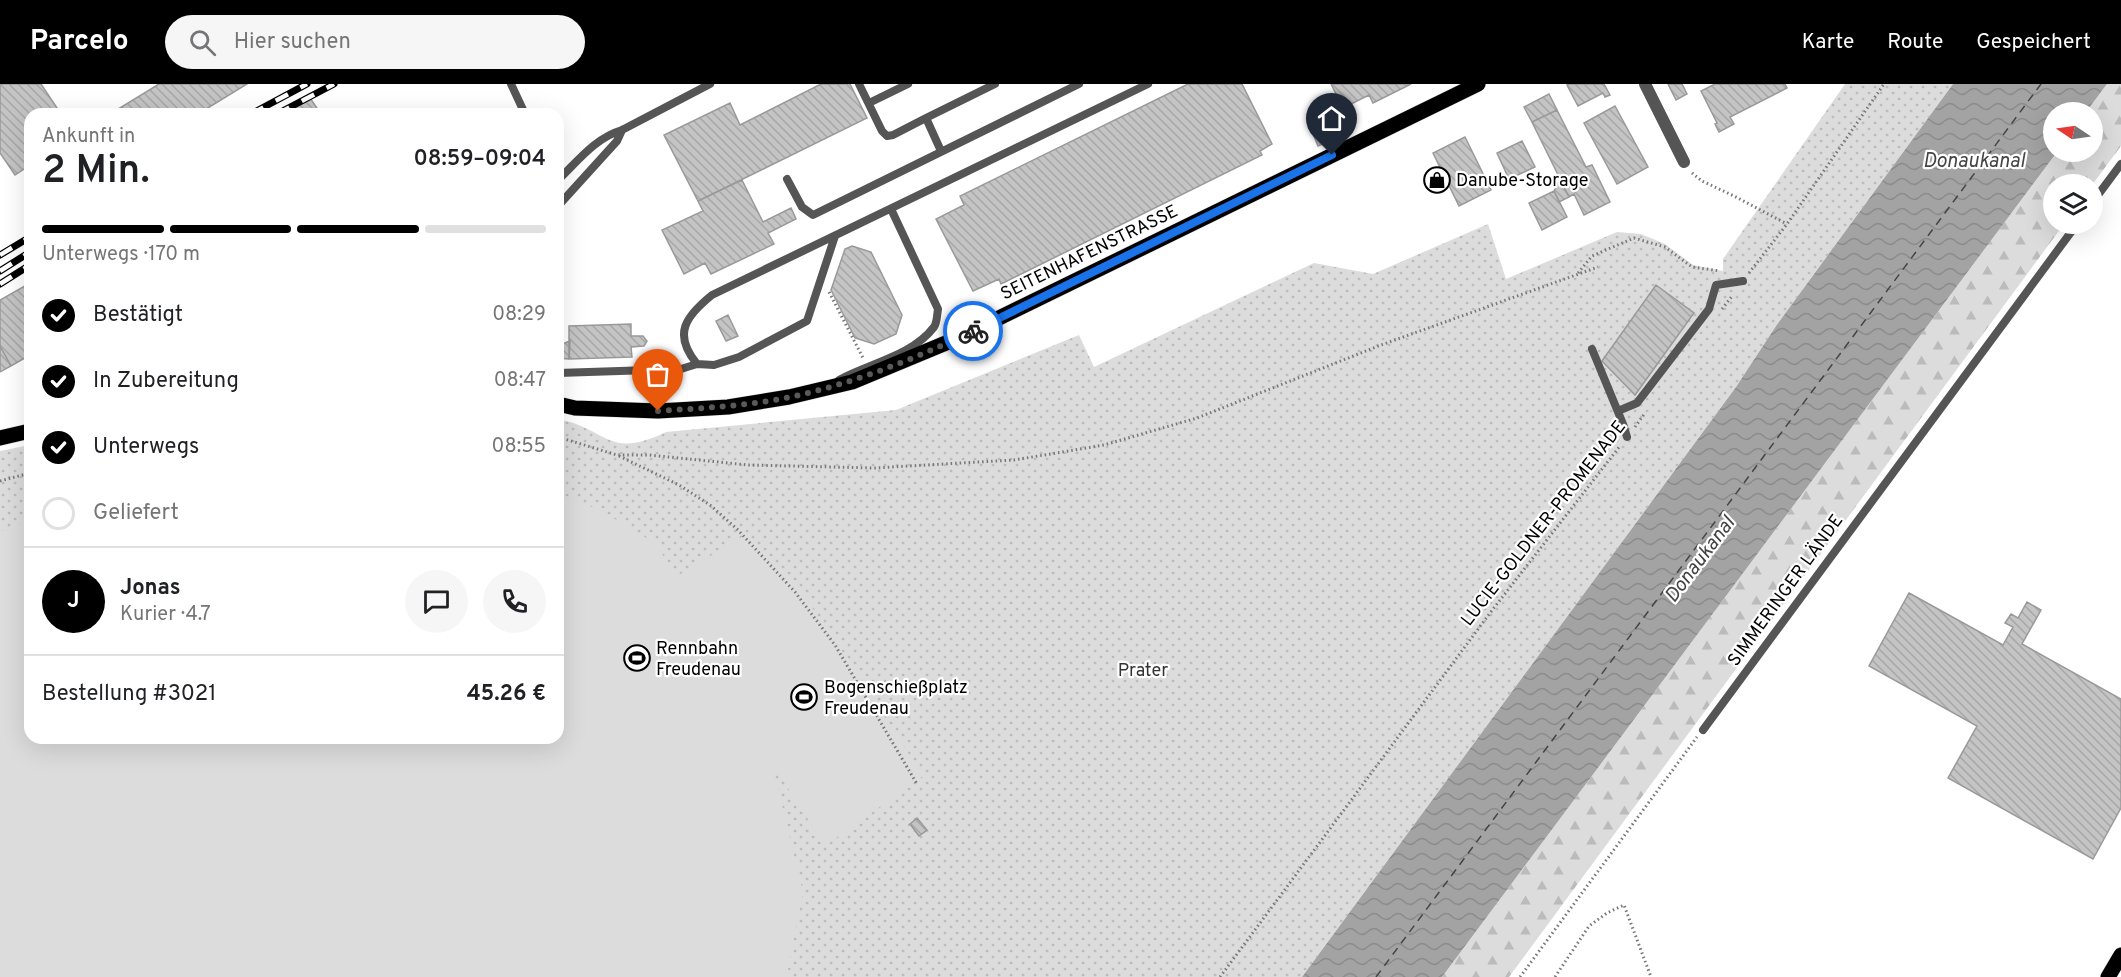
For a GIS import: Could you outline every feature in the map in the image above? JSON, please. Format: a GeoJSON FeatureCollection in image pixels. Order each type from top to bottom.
{"type":"FeatureCollection","features":[{"type":"Feature","properties":{"kind":"main road","name":"SEITENHAFENSTRASSE"},"geometry":{"type":"LineString","coordinates":[[564,405],[575,408],[670,410],[728,407],[789,397],[852,382],[958,338],[1478,84]]}},
{"type":"Feature","properties":{"kind":"main road"},"geometry":{"type":"LineString","coordinates":[[0,438],[24,432]]}},
{"type":"Feature","properties":{"kind":"main road"},"geometry":{"type":"LineString","coordinates":[[2108,977],[2121,955]]}},
{"type":"Feature","properties":{"kind":"street"},"geometry":{"type":"LineString","coordinates":[[1645,84],[1684,162]]}},
{"type":"Feature","properties":{"kind":"lane"},"geometry":{"type":"LineString","coordinates":[[511,84],[522,108]]}},
{"type":"Feature","properties":{"kind":"lane"},"geometry":{"type":"LineString","coordinates":[[564,171],[609,134],[622,130],[710,84]]}},
{"type":"Feature","properties":{"kind":"lane"},"geometry":{"type":"LineString","coordinates":[[860,84],[882,131],[887,136],[994,84]]}},
{"type":"Feature","properties":{"kind":"lane"},"geometry":{"type":"LineString","coordinates":[[869,103],[908,84]]}},
{"type":"Feature","properties":{"kind":"lane"},"geometry":{"type":"LineString","coordinates":[[787,179],[802,207],[813,215],[1079,84]]}},
{"type":"Feature","properties":{"kind":"lane"},"geometry":{"type":"LineString","coordinates":[[697,364],[686,351],[683,337],[686,322],[697,307],[712,295],[1148,84]]}},
{"type":"Feature","properties":{"kind":"lane"},"geometry":{"type":"LineString","coordinates":[[926,118],[941,152]]}},
{"type":"Feature","properties":{"kind":"lane"},"geometry":{"type":"LineString","coordinates":[[564,199],[617,141],[622,130]]}},
{"type":"Feature","properties":{"kind":"lane"},"geometry":{"type":"LineString","coordinates":[[2103,188],[2121,164]]}},
{"type":"Feature","properties":{"kind":"lane"},"geometry":{"type":"LineString","coordinates":[[824,389],[854,372],[911,348],[936,326],[938,309],[891,209]]}},
{"type":"Feature","properties":{"kind":"lane","name":"SIMMERINGER LÄNDE"},"geometry":{"type":"LineString","coordinates":[[1702,730],[2070,234]]}},
{"type":"Feature","properties":{"kind":"lane"},"geometry":{"type":"LineString","coordinates":[[564,373],[681,369],[697,364],[714,365],[739,357],[807,321],[835,236]]}},
{"type":"Feature","properties":{"kind":"lane"},"geometry":{"type":"LineString","coordinates":[[1618,411],[1637,404],[1709,309],[1716,285],[1743,281]]}},
{"type":"Feature","properties":{"kind":"lane"},"geometry":{"type":"LineString","coordinates":[[1592,349],[1618,411],[1626,437]]}},
{"type":"Feature","properties":{"kind":"path"},"geometry":{"type":"LineString","coordinates":[[1716,318],[1786,224],[1884,84]]}},
{"type":"Feature","properties":{"kind":"path"},"geometry":{"type":"LineString","coordinates":[[1684,162],[1689,171],[1702,181],[1786,224]]}},
{"type":"Feature","properties":{"kind":"path"},"geometry":{"type":"LineString","coordinates":[[1577,274],[1592,256],[1634,238],[1665,247],[1692,267],[1726,272],[1743,281]]}},
{"type":"Feature","properties":{"kind":"path"},"geometry":{"type":"LineString","coordinates":[[617,455],[649,455],[748,465],[874,468],[1014,460],[1104,445],[1197,418],[1381,345],[1598,267]]}},
{"type":"Feature","properties":{"kind":"path"},"geometry":{"type":"LineString","coordinates":[[822,277],[864,359]]}},
{"type":"Feature","properties":{"kind":"path","name":"LUCIE-GOLDNER-PROMENADE"},"geometry":{"type":"LineString","coordinates":[[1220,977],[1490,613],[1647,410]]}},
{"type":"Feature","properties":{"kind":"path"},"geometry":{"type":"LineString","coordinates":[[564,439],[617,455],[680,485],[710,505],[738,530],[795,592],[835,645],[917,784]]}},
{"type":"Feature","properties":{"kind":"path"},"geometry":{"type":"LineString","coordinates":[[0,481],[24,475]]}},
{"type":"Feature","properties":{"kind":"path"},"geometry":{"type":"LineString","coordinates":[[1520,977],[1702,730]]}},
{"type":"Feature","properties":{"kind":"path"},"geometry":{"type":"LineString","coordinates":[[1555,977],[1589,926],[1607,913],[1624,905],[1651,977]]}},
{"type":"Feature","properties":{"kind":"green space","name":"Prater"},"geometry":{"type":"Polygon","coordinates":[[[1845,84],[1953,84],[1776,326],[1736,387],[1302,977],[772,977],[564,581],[564,421],[588,429],[609,440],[632,443],[666,432],[896,410],[1079,335],[1094,367],[1314,263],[1373,274],[1488,224],[1506,279],[1617,232],[1641,234],[1665,244],[1693,265],[1723,271],[1723,259],[1845,84]]]}},
{"type":"Feature","properties":{"kind":"green space"},"geometry":{"type":"Polygon","coordinates":[[[2107,84],[2121,84],[2121,146],[2100,174],[2043,174],[2043,234],[2057,234],[1509,977],[1442,977],[2050,162],[2103,162],[2103,102],[2094,102],[2107,84]]]}},
{"type":"Feature","properties":{"kind":"green space"},"geometry":{"type":"Polygon","coordinates":[[[24,446],[24,544],[0,553],[0,451],[24,446]]]}},
{"type":"Feature","properties":{"kind":"green space","name":"Rennbahn Freudenau"},"geometry":{"type":"Polygon","coordinates":[[[564,496],[600,510],[658,545],[674,578],[745,535],[797,587],[830,632],[923,776],[825,846],[772,763],[803,892],[788,968],[790,977],[0,977],[0,531],[24,523],[24,744],[564,744],[564,496]]]}},
{"type":"Feature","properties":{"kind":"water","name":"Donaukanal"},"geometry":{"type":"Polygon","coordinates":[[[1953,84],[2107,84],[2094,102],[2043,102],[2043,162],[2050,162],[1442,977],[1302,977],[1736,387],[1776,326],[1953,84]]]}},
{"type":"Feature","properties":{"kind":"building"},"geometry":{"type":"Polygon","coordinates":[[[0,84],[41,84],[57,108],[24,108],[24,169],[15,175],[0,153],[0,84]]]}},
{"type":"Feature","properties":{"kind":"building"},"geometry":{"type":"Polygon","coordinates":[[[159,84],[247,84],[208,108],[120,108],[159,84]]]}},
{"type":"Feature","properties":{"kind":"building"},"geometry":{"type":"Polygon","coordinates":[[[821,84],[850,84],[867,118],[698,201],[664,135],[730,103],[740,125],[821,84]]]}},
{"type":"Feature","properties":{"kind":"building"},"geometry":{"type":"Polygon","coordinates":[[[1188,84],[1242,84],[1272,144],[1260,151],[1262,155],[1001,284],[999,279],[973,291],[936,219],[964,205],[960,196],[1188,84]]]}},
{"type":"Feature","properties":{"kind":"building"},"geometry":{"type":"Polygon","coordinates":[[[1331,84],[1411,84],[1373,103],[1369,95],[1343,108],[1331,84]]]}},
{"type":"Feature","properties":{"kind":"building"},"geometry":{"type":"Polygon","coordinates":[[[1604,84],[1610,95],[1605,97],[1603,93],[1578,106],[1567,85],[1604,84]]]}},
{"type":"Feature","properties":{"kind":"building"},"geometry":{"type":"Polygon","coordinates":[[[1668,84],[1682,84],[1687,94],[1676,100],[1668,84]]]}},
{"type":"Feature","properties":{"kind":"building"},"geometry":{"type":"Polygon","coordinates":[[[1715,84],[1785,84],[1787,88],[1730,117],[1734,124],[1719,132],[1701,91],[1715,84]]]}},
{"type":"Feature","properties":{"kind":"building"},"geometry":{"type":"Polygon","coordinates":[[[1549,94],[1557,110],[1532,122],[1524,107],[1549,94]]]}},
{"type":"Feature","properties":{"kind":"building"},"geometry":{"type":"Polygon","coordinates":[[[310,98],[317,108],[291,108],[310,98]]]}},
{"type":"Feature","properties":{"kind":"building"},"geometry":{"type":"Polygon","coordinates":[[[1615,106],[1648,167],[1617,184],[1584,123],[1615,106]]]}},
{"type":"Feature","properties":{"kind":"building"},"geometry":{"type":"Polygon","coordinates":[[[1557,110],[1586,167],[1592,165],[1610,202],[1584,215],[1574,194],[1569,197],[1532,122],[1557,110]]]}},
{"type":"Feature","properties":{"kind":"building"},"geometry":{"type":"Polygon","coordinates":[[[1329,127],[1334,139],[1318,146],[1313,134],[1329,127]]]}},
{"type":"Feature","properties":{"kind":"building"},"geometry":{"type":"Polygon","coordinates":[[[1465,137],[1491,190],[1459,206],[1433,153],[1465,137]]]}},
{"type":"Feature","properties":{"kind":"building"},"geometry":{"type":"Polygon","coordinates":[[[1522,141],[1535,167],[1509,179],[1497,153],[1522,141]]]}},
{"type":"Feature","properties":{"kind":"building"},"geometry":{"type":"Polygon","coordinates":[[[742,180],[763,222],[791,208],[796,219],[768,233],[774,244],[711,274],[705,263],[684,274],[662,230],[703,211],[698,201],[742,180]]]}},
{"type":"Feature","properties":{"kind":"building"},"geometry":{"type":"Polygon","coordinates":[[[1560,180],[1569,197],[1559,202],[1554,191],[1560,180]]]}},
{"type":"Feature","properties":{"kind":"building"},"geometry":{"type":"Polygon","coordinates":[[[1554,191],[1567,217],[1542,230],[1529,203],[1554,191]]]}},
{"type":"Feature","properties":{"kind":"building"},"geometry":{"type":"Polygon","coordinates":[[[852,246],[871,252],[902,315],[896,334],[874,344],[855,338],[831,290],[845,249],[852,246]]]}},
{"type":"Feature","properties":{"kind":"building"},"geometry":{"type":"Polygon","coordinates":[[[1656,285],[1694,313],[1635,395],[1602,361],[1656,285]]]}},
{"type":"Feature","properties":{"kind":"building"},"geometry":{"type":"Polygon","coordinates":[[[24,286],[24,358],[11,366],[0,346],[0,300],[24,286]]]}},
{"type":"Feature","properties":{"kind":"building"},"geometry":{"type":"Polygon","coordinates":[[[728,315],[738,336],[726,341],[716,321],[728,315]]]}},
{"type":"Feature","properties":{"kind":"building"},"geometry":{"type":"Polygon","coordinates":[[[631,324],[631,336],[643,336],[647,341],[644,346],[631,347],[632,357],[569,359],[569,326],[631,324]]]}},
{"type":"Feature","properties":{"kind":"building"},"geometry":{"type":"Polygon","coordinates":[[[570,341],[569,359],[564,359],[564,343],[570,341]]]}},
{"type":"Feature","properties":{"kind":"building"},"geometry":{"type":"Polygon","coordinates":[[[0,346],[11,366],[0,372],[0,346]]]}},
{"type":"Feature","properties":{"kind":"building"},"geometry":{"type":"Polygon","coordinates":[[[1909,593],[2003,645],[2013,627],[2005,623],[2011,614],[2018,618],[2027,602],[2041,610],[2022,644],[2121,699],[2121,808],[2093,859],[1948,778],[1977,726],[1869,666],[1909,593]]]}},
{"type":"Feature","properties":{"kind":"building"},"geometry":{"type":"Polygon","coordinates":[[[917,818],[927,830],[919,836],[910,824],[917,818]]]}},
{"type":"Feature","properties":{"kind":"ferry route"},"geometry":{"type":"LineString","coordinates":[[1376,977],[2041,84]]}},
{"type":"Feature","properties":{"kind":"railway"},"geometry":{"type":"LineString","coordinates":[[262,108],[307,84]]}},
{"type":"Feature","properties":{"kind":"railway"},"geometry":{"type":"LineString","coordinates":[[288,108],[334,84]]}},
{"type":"Feature","properties":{"kind":"railway"},"geometry":{"type":"LineString","coordinates":[[0,255],[24,241]]}},
{"type":"Feature","properties":{"kind":"railway"},"geometry":{"type":"LineString","coordinates":[[0,271],[24,256]]}},
{"type":"Feature","properties":{"kind":"railway"},"geometry":{"type":"LineString","coordinates":[[0,284],[24,269]]}},
{"type":"Feature","properties":{"kind":"way so far"},"geometry":{"type":"LineString","coordinates":[[658,411],[728,407],[789,397],[852,382],[973,331]]}},
{"type":"Feature","properties":{"kind":"place","name":"Danube-Storage"},"geometry":{"type":"Point","coordinates":[1437,180]}},
{"type":"Feature","properties":{"kind":"place","name":"Rennbahn Freudenau"},"geometry":{"type":"Point","coordinates":[637,658]}},
{"type":"Feature","properties":{"kind":"place","name":"Bogenschießplatz Freudenau"},"geometry":{"type":"Point","coordinates":[804,697]}},
{"type":"Feature","properties":{"kind":"route"},"geometry":{"type":"LineString","coordinates":[[973,331],[1332,155]]}}]}
